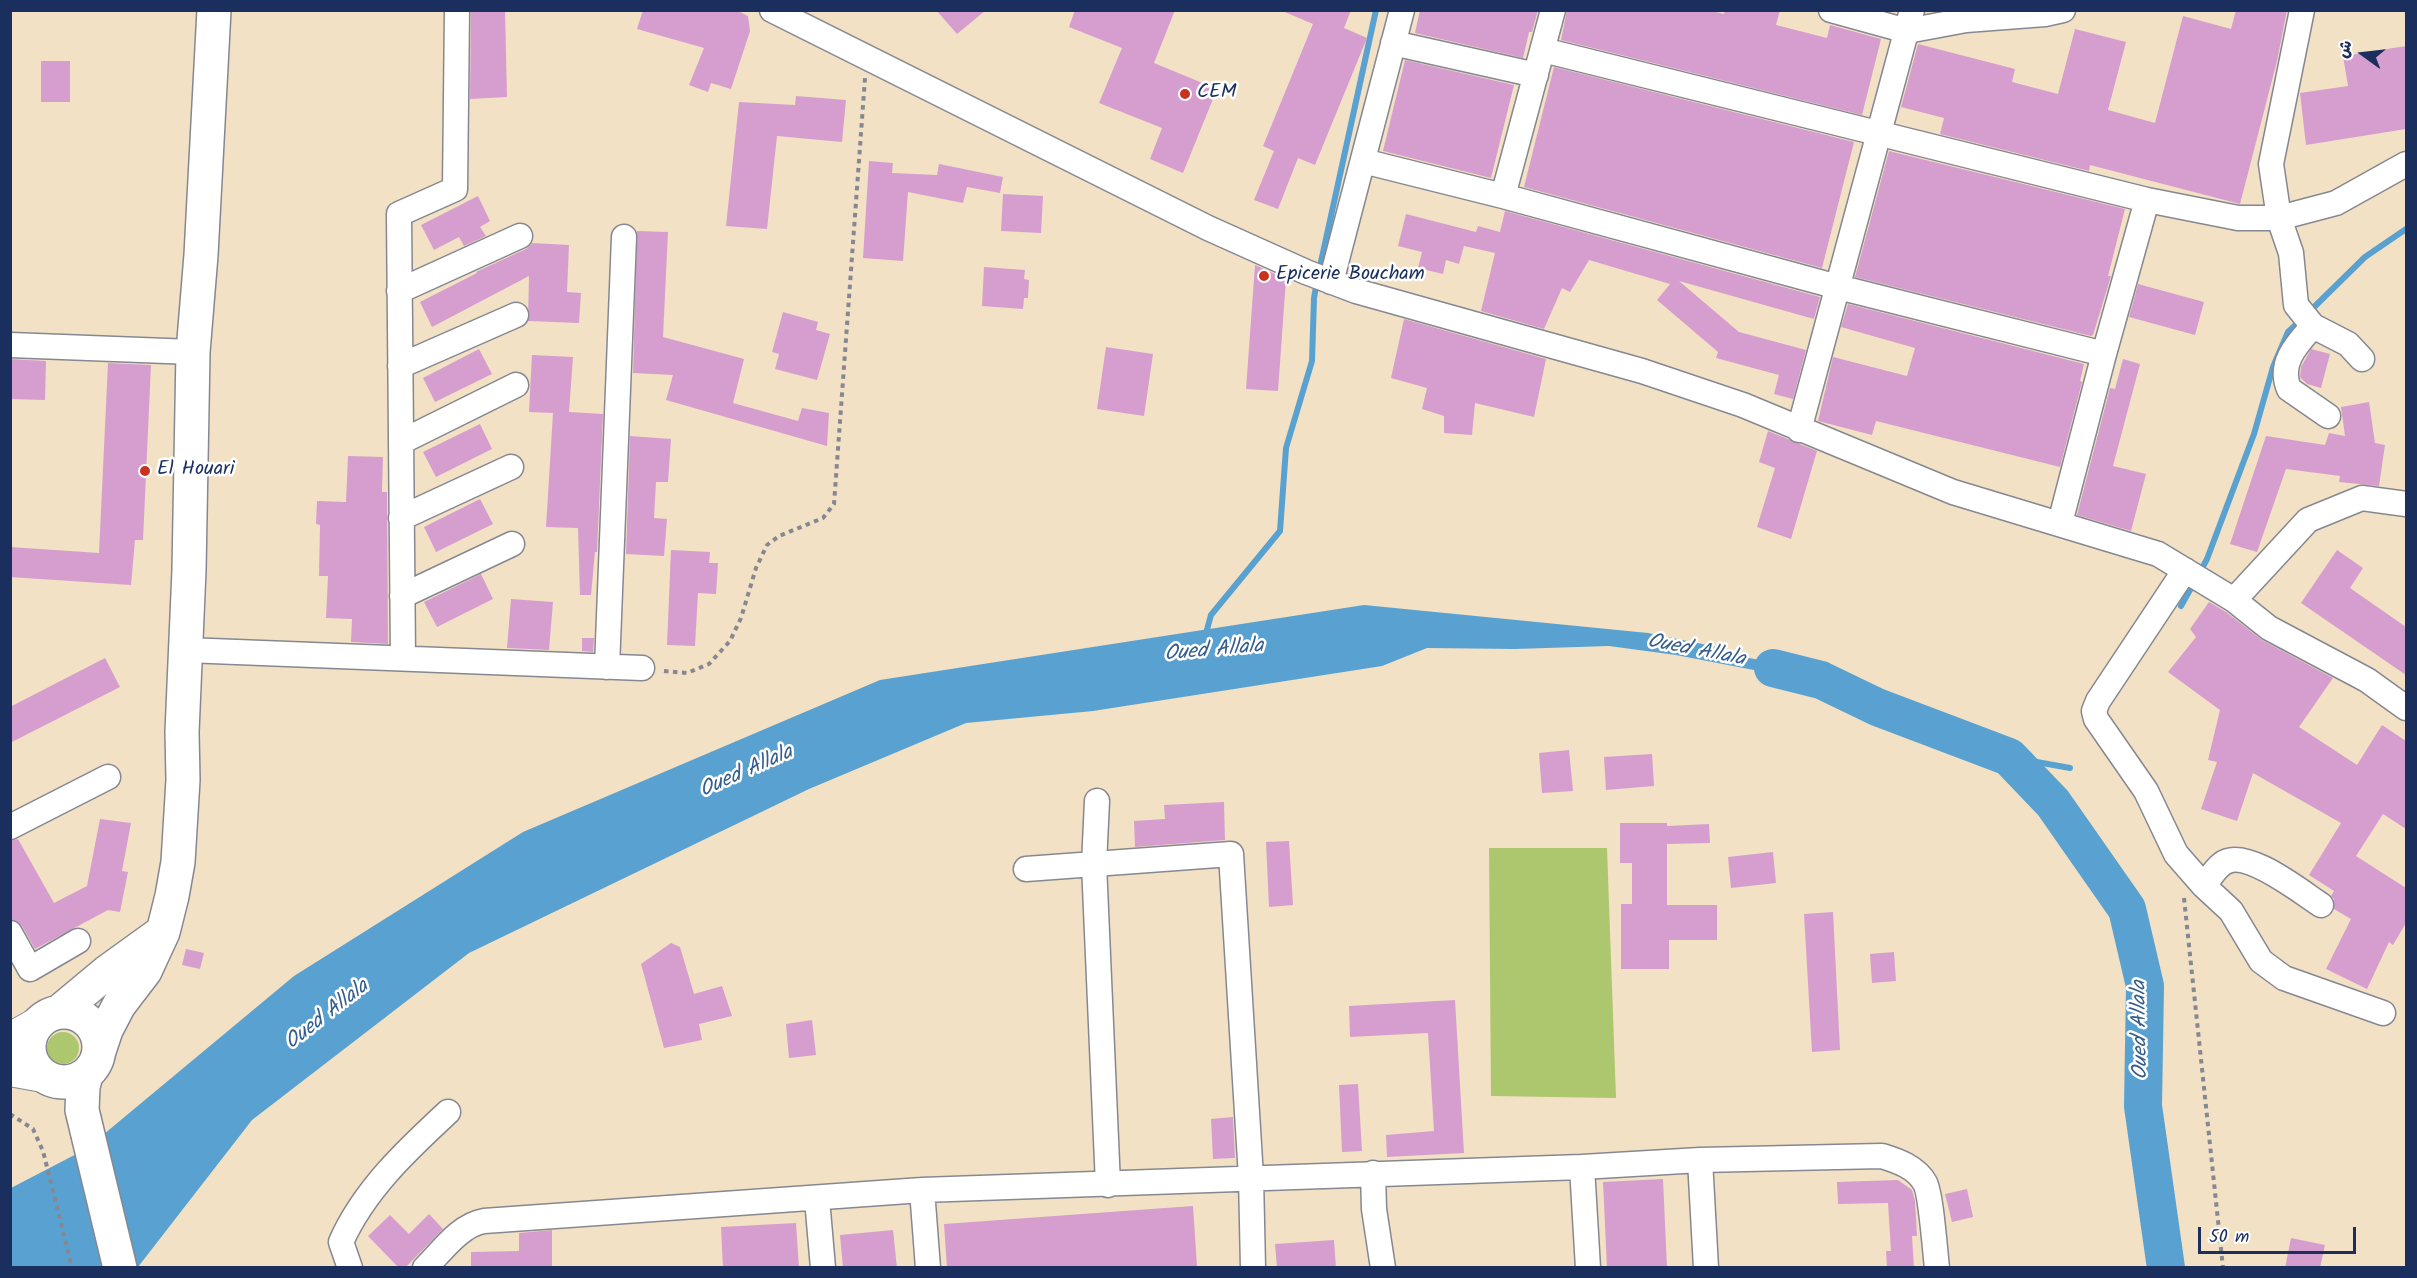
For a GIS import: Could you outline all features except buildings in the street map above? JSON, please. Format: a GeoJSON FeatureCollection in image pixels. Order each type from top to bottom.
{"type":"FeatureCollection","features":[{"type":"Feature","properties":{"kind":"main road"},"geometry":{"type":"LineString","coordinates":[[47,1078],[69,1083],[92,1063],[119,1005],[145,971],[163,932],[172,896],[181,825],[193,352],[201,255],[214,10]]}},
{"type":"Feature","properties":{"kind":"main road"},"geometry":{"type":"LineString","coordinates":[[84,1122],[73,1100],[36,1070],[29,1052],[29,1043],[35,1025],[163,932]]}},
{"type":"Feature","properties":{"kind":"main road"},"geometry":{"type":"LineString","coordinates":[[35,1025],[77,1014],[92,1025],[99,1042],[82,1098],[84,1122],[120,1268]]}},
{"type":"Feature","properties":{"kind":"street"},"geometry":{"type":"LineString","coordinates":[[403,658],[399,214],[455,189],[457,10]]}},
{"type":"Feature","properties":{"kind":"street"},"geometry":{"type":"LineString","coordinates":[[772,10],[1208,228],[1321,278],[1356,291],[1642,371],[1743,405],[1953,492],[2158,554],[2234,600],[2269,628],[2367,680],[2406,708]]}},
{"type":"Feature","properties":{"kind":"street"},"geometry":{"type":"LineString","coordinates":[[1321,278],[1363,161],[1401,10]]}},
{"type":"Feature","properties":{"kind":"street"},"geometry":{"type":"LineString","coordinates":[[1503,196],[1553,10]]}},
{"type":"Feature","properties":{"kind":"street"},"geometry":{"type":"LineString","coordinates":[[1832,10],[1909,20],[1966,20],[2051,12]]}},
{"type":"Feature","properties":{"kind":"street"},"geometry":{"type":"LineString","coordinates":[[2302,10],[2271,164],[2278,218],[2291,253],[2296,305],[2313,326],[2343,341],[2362,358]]}},
{"type":"Feature","properties":{"kind":"street"},"geometry":{"type":"LineString","coordinates":[[1799,430],[1909,20]]}},
{"type":"Feature","properties":{"kind":"street"},"geometry":{"type":"LineString","coordinates":[[1393,43],[1536,75]]}},
{"type":"Feature","properties":{"kind":"street"},"geometry":{"type":"LineString","coordinates":[[1542,50],[2147,200],[2238,218],[2278,218],[2336,203],[2406,164]]}},
{"type":"Feature","properties":{"kind":"street"},"geometry":{"type":"LineString","coordinates":[[1363,161],[1503,196],[1838,287],[2103,354]]}},
{"type":"Feature","properties":{"kind":"street"},"geometry":{"type":"LineString","coordinates":[[2060,523],[2103,354],[2147,200]]}},
{"type":"Feature","properties":{"kind":"street"},"geometry":{"type":"LineString","coordinates":[[399,291],[520,236]]}},
{"type":"Feature","properties":{"kind":"street"},"geometry":{"type":"LineString","coordinates":[[607,667],[624,237]]}},
{"type":"Feature","properties":{"kind":"street"},"geometry":{"type":"LineString","coordinates":[[400,366],[516,315]]}},
{"type":"Feature","properties":{"kind":"street"},"geometry":{"type":"LineString","coordinates":[[2313,326],[2294,348],[2288,359],[2286,380],[2289,389],[2328,416]]}},
{"type":"Feature","properties":{"kind":"street"},"geometry":{"type":"LineString","coordinates":[[10,345],[193,352]]}},
{"type":"Feature","properties":{"kind":"street"},"geometry":{"type":"LineString","coordinates":[[401,442],[516,385]]}},
{"type":"Feature","properties":{"kind":"street"},"geometry":{"type":"LineString","coordinates":[[401,518],[511,467]]}},
{"type":"Feature","properties":{"kind":"street"},"geometry":{"type":"LineString","coordinates":[[2234,600],[2308,520],[2362,498],[2406,504]]}},
{"type":"Feature","properties":{"kind":"street"},"geometry":{"type":"LineString","coordinates":[[402,596],[512,544]]}},
{"type":"Feature","properties":{"kind":"street"},"geometry":{"type":"LineString","coordinates":[[2195,577],[2094,711],[2096,719],[2146,791],[2176,854],[2204,886],[2231,911],[2261,961],[2284,978],[2383,1012]]}},
{"type":"Feature","properties":{"kind":"street"},"geometry":{"type":"LineString","coordinates":[[186,650],[642,669]]}},
{"type":"Feature","properties":{"kind":"street"},"geometry":{"type":"LineString","coordinates":[[10,827],[108,777]]}},
{"type":"Feature","properties":{"kind":"street"},"geometry":{"type":"LineString","coordinates":[[1097,801],[1094,864],[1108,1185]]}},
{"type":"Feature","properties":{"kind":"street"},"geometry":{"type":"LineString","coordinates":[[1026,869],[1231,854],[1251,1177],[1253,1268]]}},
{"type":"Feature","properties":{"kind":"street"},"geometry":{"type":"LineString","coordinates":[[2204,886],[2223,863],[2237,859],[2254,862],[2321,904]]}},
{"type":"Feature","properties":{"kind":"street"},"geometry":{"type":"LineString","coordinates":[[10,933],[30,969],[78,941]]}},
{"type":"Feature","properties":{"kind":"street"},"geometry":{"type":"LineString","coordinates":[[10,1070],[47,1078]]}},
{"type":"Feature","properties":{"kind":"street"},"geometry":{"type":"LineString","coordinates":[[350,1268],[342,1242],[350,1223],[399,1157],[448,1112]]}},
{"type":"Feature","properties":{"kind":"street"},"geometry":{"type":"LineString","coordinates":[[425,1268],[464,1229],[474,1223],[922,1190],[1582,1167],[1700,1160],[1882,1156],[1901,1162],[1916,1172],[1926,1184],[1937,1268]]}},
{"type":"Feature","properties":{"kind":"street"},"geometry":{"type":"LineString","coordinates":[[1700,1160],[1706,1268]]}},
{"type":"Feature","properties":{"kind":"street"},"geometry":{"type":"LineString","coordinates":[[1582,1167],[1588,1268]]}},
{"type":"Feature","properties":{"kind":"street"},"geometry":{"type":"LineString","coordinates":[[1373,1173],[1374,1209],[1383,1268]]}},
{"type":"Feature","properties":{"kind":"street"},"geometry":{"type":"LineString","coordinates":[[922,1190],[928,1268]]}},
{"type":"Feature","properties":{"kind":"street"},"geometry":{"type":"LineString","coordinates":[[817,1199],[823,1268]]}},
{"type":"Feature","properties":{"kind":"path"},"geometry":{"type":"LineString","coordinates":[[642,669],[687,673],[709,664],[730,640],[741,618],[756,568],[767,545],[779,536],[823,518],[834,504],[866,57]]}},
{"type":"Feature","properties":{"kind":"path"},"geometry":{"type":"LineString","coordinates":[[2176,854],[2189,936],[2223,1268]]}},
{"type":"Feature","properties":{"kind":"path"},"geometry":{"type":"LineString","coordinates":[[10,1114],[33,1129],[43,1151],[72,1268]]}},
{"type":"Feature","properties":{"kind":"green space"},"geometry":{"type":"Polygon","coordinates":[[[1489,848],[1607,848],[1616,1098],[1491,1096],[1489,848]]]}},
{"type":"Feature","properties":{"kind":"green space"},"geometry":{"type":"Polygon","coordinates":[[[63,1032],[74,1037],[79,1048],[74,1059],[63,1064],[52,1059],[47,1048],[52,1037],[63,1032]]]}},
{"type":"Feature","properties":{"kind":"water"},"geometry":{"type":"Polygon","coordinates":[[[1364,605],[1648,633],[1717,647],[1749,658],[1803,668],[1821,680],[1609,646],[1515,649],[1427,648],[1382,666],[1093,711],[966,723],[809,789],[469,953],[252,1120],[138,1267],[11,1268],[11,1188],[86,1149],[294,976],[523,832],[880,680],[1364,605]]]}},
{"type":"Feature","properties":{"kind":"waterway"},"geometry":{"type":"LineString","coordinates":[[1319,271],[1376,10]]}},
{"type":"Feature","properties":{"kind":"waterway"},"geometry":{"type":"LineString","coordinates":[[2309,312],[2365,257],[2406,229]]}},
{"type":"Feature","properties":{"kind":"waterway"},"geometry":{"type":"LineString","coordinates":[[1205,637],[1211,615],[1280,531],[1286,448],[1312,361],[1314,298],[1317,281]]}},
{"type":"Feature","properties":{"kind":"waterway"},"geometry":{"type":"LineString","coordinates":[[2200,572],[2254,434],[2273,367],[2288,332],[2302,319]]}},
{"type":"Feature","properties":{"kind":"waterway"},"geometry":{"type":"LineString","coordinates":[[2181,606],[2195,581]]}},
{"type":"Feature","properties":{"kind":"waterway","name":"Oued Allala"},"geometry":{"type":"LineString","coordinates":[[1773,668],[1821,680],[1877,707],[2009,757],[2053,803],[2127,909],[2145,986],[2143,1106],[2166,1268]]}},
{"type":"Feature","properties":{"kind":"waterway"},"geometry":{"type":"LineString","coordinates":[[2009,757],[2070,768]]}},
{"type":"Feature","properties":{"kind":"place","name":"CEM"},"geometry":{"type":"Point","coordinates":[1185,94]}},
{"type":"Feature","properties":{"kind":"place","name":"Epicerie Boucham"},"geometry":{"type":"Point","coordinates":[1264,276]}},
{"type":"Feature","properties":{"kind":"place","name":"El Houari"},"geometry":{"type":"Point","coordinates":[145,471]}}]}
